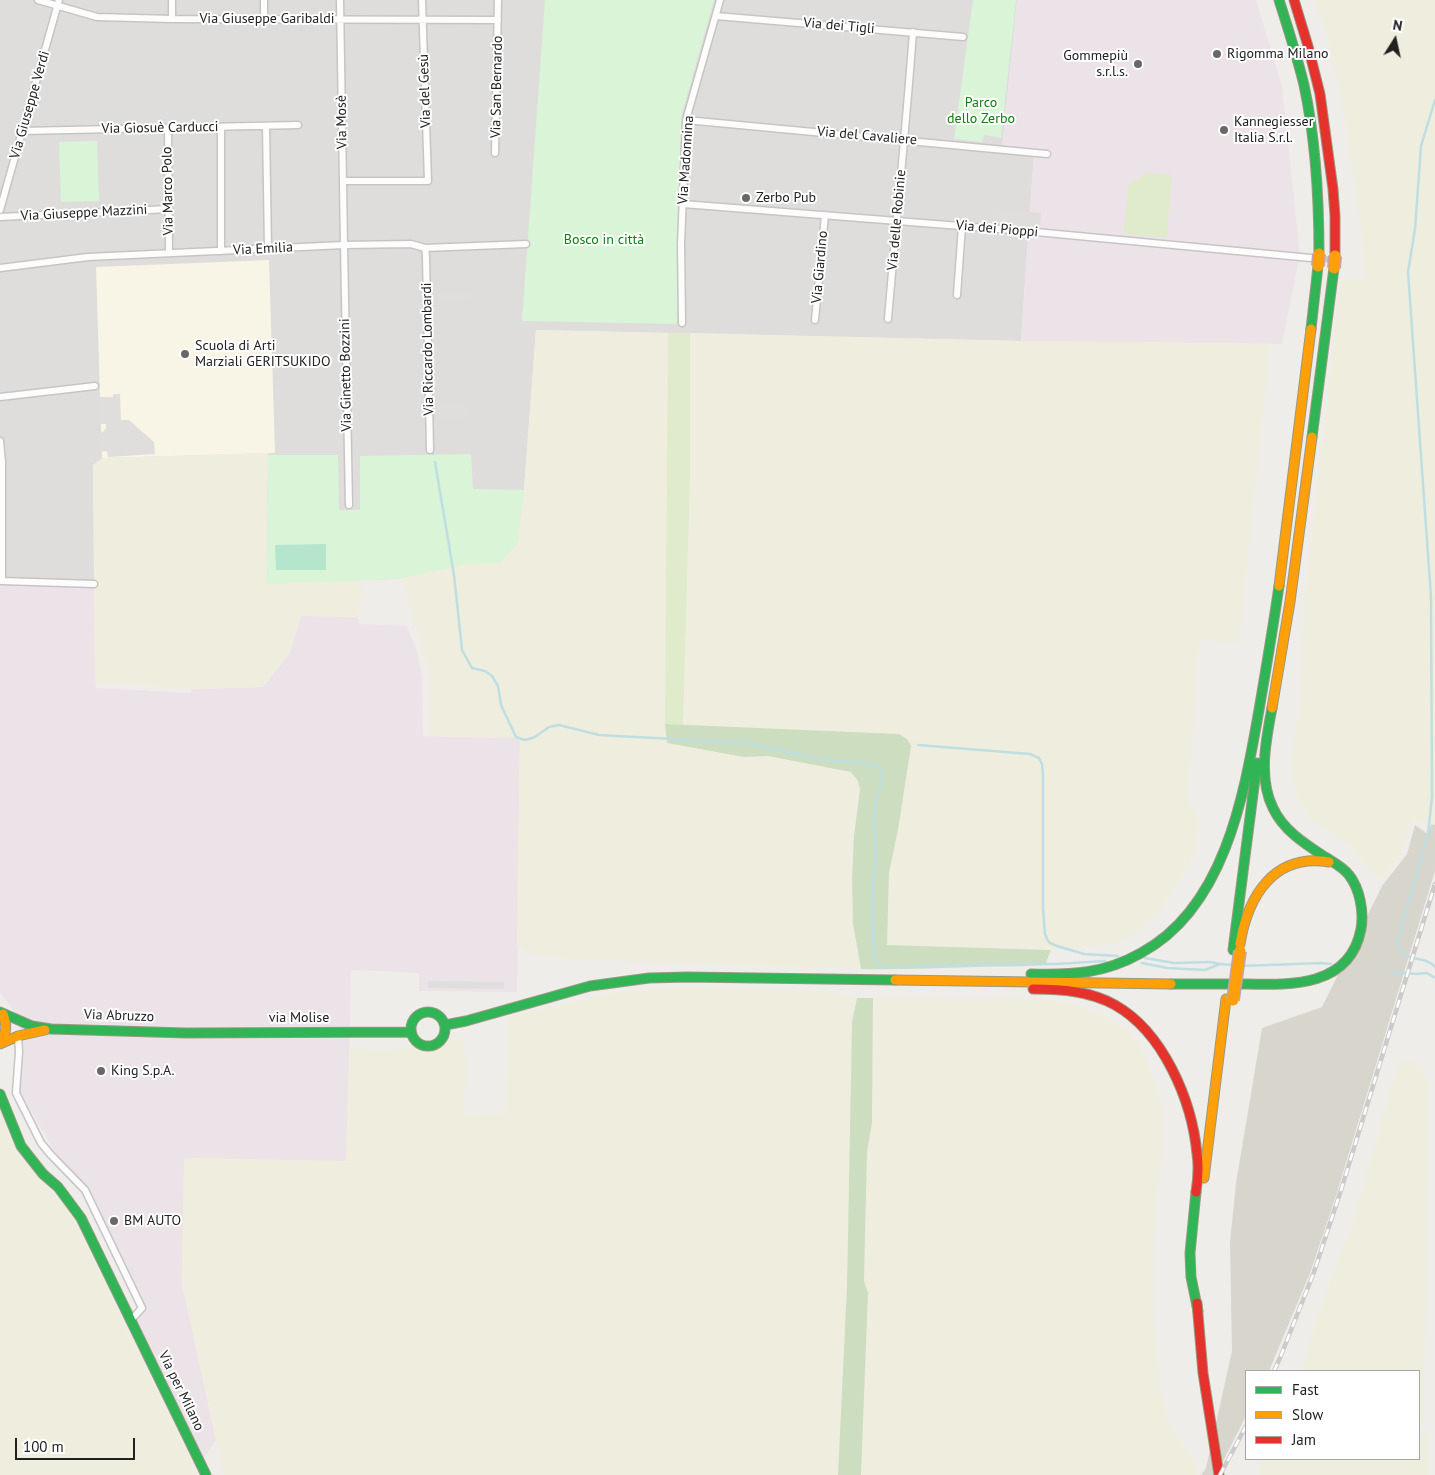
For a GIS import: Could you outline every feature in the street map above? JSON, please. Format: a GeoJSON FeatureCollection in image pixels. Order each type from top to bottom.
{"type":"FeatureCollection","features":[{"type":"Feature","properties":{"kind":"main road"},"geometry":{"type":"LineString","coordinates":[[445,1025],[466,1021],[590,986],[649,978],[1286,985],[1323,978],[1346,961],[1354,951],[1362,925],[1360,900],[1356,886],[1349,875],[1340,867],[1303,842],[1275,814],[1268,795],[1265,771],[1265,754],[1319,216],[1316,164],[1306,96],[1279,0]]}},
{"type":"Feature","properties":{"kind":"main road"},"geometry":{"type":"LineString","coordinates":[[929,980],[988,974],[1080,973],[1127,961],[1154,946],[1173,931],[1192,909],[1200,898],[1226,846],[1246,780],[1276,648],[1290,602],[1335,256],[1333,189],[1320,94],[1294,0]]}},
{"type":"Feature","properties":{"kind":"main road"},"geometry":{"type":"LineString","coordinates":[[1219,1475],[1204,1373],[1198,1311],[1196,1277],[1200,1210],[1222,1031],[1230,1000],[1249,819],[1276,648]]}},
{"type":"Feature","properties":{"kind":"main road"},"geometry":{"type":"LineString","coordinates":[[1236,951],[1247,914],[1258,892],[1278,871],[1298,861],[1319,859],[1340,867]]}},
{"type":"Feature","properties":{"kind":"main road"},"geometry":{"type":"LineString","coordinates":[[929,980],[971,988],[1080,992],[1098,997],[1130,1014],[1152,1036],[1175,1078],[1190,1118],[1195,1141],[1198,1162],[1192,1215],[1190,1266],[1198,1311]]}},
{"type":"Feature","properties":{"kind":"main road"},"geometry":{"type":"LineString","coordinates":[[0,1043],[7,1030],[6,1021],[1,1011]]}},
{"type":"Feature","properties":{"kind":"main road","name":"Via Abruzzo"},"geometry":{"type":"LineString","coordinates":[[1,1011],[32,1026],[52,1029],[186,1033]]}},
{"type":"Feature","properties":{"kind":"main road"},"geometry":{"type":"LineString","coordinates":[[426,1012],[431,1012],[440,1017],[445,1025],[444,1036],[441,1041],[432,1046],[421,1045],[413,1038],[411,1032],[413,1021],[416,1017],[426,1012]]}},
{"type":"Feature","properties":{"kind":"main road","name":"Via Abruzzo"},"geometry":{"type":"LineString","coordinates":[[0,1043],[18,1036],[52,1029]]}},
{"type":"Feature","properties":{"kind":"main road","name":"via Molise"},"geometry":{"type":"LineString","coordinates":[[186,1033],[411,1032]]}},
{"type":"Feature","properties":{"kind":"main road","name":"Via per Milano"},"geometry":{"type":"LineString","coordinates":[[0,1094],[21,1146],[43,1174],[58,1187],[81,1218],[206,1475]]}},
{"type":"Feature","properties":{"kind":"street","name":"Via Giuseppe Garibaldi"},"geometry":{"type":"LineString","coordinates":[[38,0],[58,3],[97,17],[264,20],[498,20]]}},
{"type":"Feature","properties":{"kind":"street"},"geometry":{"type":"LineString","coordinates":[[172,0],[172,19]]}},
{"type":"Feature","properties":{"kind":"street"},"geometry":{"type":"LineString","coordinates":[[264,0],[264,20]]}},
{"type":"Feature","properties":{"kind":"street","name":"Via Mosè"},"geometry":{"type":"LineString","coordinates":[[340,0],[344,245]]}},
{"type":"Feature","properties":{"kind":"street","name":"Via del Gesù"},"geometry":{"type":"LineString","coordinates":[[343,181],[428,181],[422,0]]}},
{"type":"Feature","properties":{"kind":"street","name":"Via San Bernardo"},"geometry":{"type":"LineString","coordinates":[[495,153],[498,0]]}},
{"type":"Feature","properties":{"kind":"street","name":"Via Madonnina"},"geometry":{"type":"LineString","coordinates":[[682,323],[681,244],[686,120],[720,0]]}},
{"type":"Feature","properties":{"kind":"street","name":"Via Giuseppe Verdi"},"geometry":{"type":"LineString","coordinates":[[0,210],[58,3]]}},
{"type":"Feature","properties":{"kind":"street","name":"Via dei Tigli"},"geometry":{"type":"LineString","coordinates":[[716,16],[963,37]]}},
{"type":"Feature","properties":{"kind":"street","name":"Via delle Robinie"},"geometry":{"type":"LineString","coordinates":[[888,319],[913,32]]}},
{"type":"Feature","properties":{"kind":"street","name":"Via del Cavaliere"},"geometry":{"type":"LineString","coordinates":[[686,120],[1047,154]]}},
{"type":"Feature","properties":{"kind":"street","name":"Via Giosuè Carducci"},"geometry":{"type":"LineString","coordinates":[[23,131],[298,125]]}},
{"type":"Feature","properties":{"kind":"street"},"geometry":{"type":"LineString","coordinates":[[221,126],[221,251]]}},
{"type":"Feature","properties":{"kind":"street"},"geometry":{"type":"LineString","coordinates":[[266,126],[268,248]]}},
{"type":"Feature","properties":{"kind":"street","name":"Via Marco Polo"},"geometry":{"type":"LineString","coordinates":[[168,128],[169,253]]}},
{"type":"Feature","properties":{"kind":"street","name":"Via dei Pioppi"},"geometry":{"type":"LineString","coordinates":[[683,204],[962,226],[1316,259]]}},
{"type":"Feature","properties":{"kind":"street","name":"Via Giuseppe Mazzini"},"geometry":{"type":"LineString","coordinates":[[0,217],[169,209]]}},
{"type":"Feature","properties":{"kind":"street","name":"Via Giardino"},"geometry":{"type":"LineString","coordinates":[[816,320],[825,215]]}},
{"type":"Feature","properties":{"kind":"street"},"geometry":{"type":"LineString","coordinates":[[957,295],[962,226]]}},
{"type":"Feature","properties":{"kind":"street","name":"Via Emilia"},"geometry":{"type":"LineString","coordinates":[[0,268],[88,257],[268,248],[411,244],[425,248],[526,244]]}},
{"type":"Feature","properties":{"kind":"street","name":"Via Ginetto Bozzini"},"geometry":{"type":"LineString","coordinates":[[344,245],[349,505]]}},
{"type":"Feature","properties":{"kind":"street","name":"Via Riccardo Lombardi"},"geometry":{"type":"LineString","coordinates":[[425,248],[430,450]]}},
{"type":"Feature","properties":{"kind":"street"},"geometry":{"type":"LineString","coordinates":[[0,397],[95,386]]}},
{"type":"Feature","properties":{"kind":"street"},"geometry":{"type":"LineString","coordinates":[[0,441],[2,462],[2,581],[94,584]]}},
{"type":"Feature","properties":{"kind":"street"},"geometry":{"type":"LineString","coordinates":[[18,1036],[19,1052],[16,1093],[41,1143],[85,1190],[96,1210],[142,1308],[130,1321]]}},
{"type":"Feature","properties":{"kind":"shaded area"},"geometry":{"type":"Polygon","coordinates":[[[0,0],[1017,0],[1002,149],[1034,152],[1021,341],[536,330],[524,490],[517,544],[468,564],[396,579],[267,584],[93,465],[94,584],[2,581],[0,584],[0,0]]]}},
{"type":"Feature","properties":{"kind":"shaded area"},"geometry":{"type":"Polygon","coordinates":[[[1017,0],[1256,0],[1282,86],[1300,255],[1282,344],[1021,341],[1034,153],[1002,149],[1017,0]]]}},
{"type":"Feature","properties":{"kind":"shaded area"},"geometry":{"type":"Polygon","coordinates":[[[1315,0],[1435,0],[1435,825],[1412,820],[1403,848],[1384,879],[1377,877],[1348,845],[1311,820],[1300,803],[1294,784],[1291,764],[1301,698],[1304,607],[1340,281],[1365,279],[1360,220],[1344,114],[1329,41],[1315,0]]]}},
{"type":"Feature","properties":{"kind":"shaded area"},"geometry":{"type":"Polygon","coordinates":[[[994,209],[1041,213],[1040,228],[993,224],[994,209]]]}},
{"type":"Feature","properties":{"kind":"shaded area"},"geometry":{"type":"Polygon","coordinates":[[[269,260],[275,453],[102,458],[96,267],[269,260]]]}},
{"type":"Feature","properties":{"kind":"shaded area"},"geometry":{"type":"Polygon","coordinates":[[[436,294],[471,294],[471,299],[436,299],[436,294]]]}},
{"type":"Feature","properties":{"kind":"shaded area"},"geometry":{"type":"Polygon","coordinates":[[[536,330],[668,333],[665,724],[667,743],[744,757],[768,756],[851,772],[858,781],[860,789],[854,836],[853,924],[861,969],[568,959],[530,953],[517,947],[520,740],[516,738],[423,736],[430,729],[431,684],[427,664],[401,578],[468,564],[500,563],[517,544],[524,490],[536,330]]]}},
{"type":"Feature","properties":{"kind":"shaded area"},"geometry":{"type":"Polygon","coordinates":[[[690,333],[1021,341],[1270,344],[1239,642],[1199,640],[1188,796],[1197,814],[1199,825],[1195,847],[1188,867],[1161,909],[1148,924],[1134,935],[1119,943],[1051,950],[887,945],[889,873],[898,830],[911,746],[907,739],[899,734],[683,725],[690,474],[690,333]]]}},
{"type":"Feature","properties":{"kind":"shaded area"},"geometry":{"type":"Polygon","coordinates":[[[113,394],[120,394],[121,420],[129,420],[154,442],[155,454],[108,457],[107,451],[100,452],[98,434],[103,432],[106,424],[98,424],[97,397],[113,397],[113,394]]]}},
{"type":"Feature","properties":{"kind":"shaded area"},"geometry":{"type":"Polygon","coordinates":[[[436,405],[468,405],[468,418],[436,418],[436,405]]]}},
{"type":"Feature","properties":{"kind":"shaded area"},"geometry":{"type":"Polygon","coordinates":[[[268,453],[267,584],[363,580],[358,617],[301,616],[290,653],[263,687],[192,689],[95,682],[93,465],[102,458],[268,453]]]}},
{"type":"Feature","properties":{"kind":"shaded area"},"geometry":{"type":"Polygon","coordinates":[[[2,581],[94,584],[96,688],[191,693],[192,689],[262,687],[290,653],[300,615],[358,617],[359,624],[407,626],[417,651],[422,676],[423,736],[516,738],[520,740],[517,992],[419,991],[419,973],[351,970],[347,1161],[182,1283],[216,1440],[200,1464],[130,1321],[142,1308],[93,1195],[59,1159],[20,1092],[23,1046],[15,1013],[0,992],[0,584],[2,581]]]}},
{"type":"Feature","properties":{"kind":"shaded area"},"geometry":{"type":"Polygon","coordinates":[[[1435,812],[1435,871],[1335,1199],[1310,1273],[1269,1370],[1245,1370],[1245,1418],[1216,1475],[1201,1475],[1206,1468],[1232,1351],[1230,1242],[1236,1183],[1262,1028],[1322,1007],[1382,886],[1407,854],[1415,825],[1428,834],[1435,812]]]}},
{"type":"Feature","properties":{"kind":"shaded area"},"geometry":{"type":"Polygon","coordinates":[[[428,981],[504,982],[504,989],[428,988],[428,981]]]}},
{"type":"Feature","properties":{"kind":"shaded area"},"geometry":{"type":"Polygon","coordinates":[[[692,987],[830,991],[857,998],[852,1022],[847,1286],[838,1475],[224,1475],[182,1283],[184,1158],[346,1161],[349,1048],[384,1050],[435,1044],[464,1038],[466,1077],[462,1115],[505,1113],[508,1017],[628,990],[692,987]]]}},
{"type":"Feature","properties":{"kind":"shaded area"},"geometry":{"type":"Polygon","coordinates":[[[873,998],[1044,999],[1074,1005],[1103,1015],[1126,1029],[1142,1047],[1161,1102],[1163,1130],[1153,1243],[1153,1319],[1162,1398],[1170,1428],[1194,1459],[1198,1475],[861,1475],[868,1293],[864,1281],[867,1152],[872,1123],[873,998]]]}},
{"type":"Feature","properties":{"kind":"shaded area"},"geometry":{"type":"Polygon","coordinates":[[[1399,1061],[1415,1062],[1428,1080],[1424,1422],[1420,1422],[1420,1370],[1302,1370],[1312,1333],[1351,1228],[1399,1061]]]}},
{"type":"Feature","properties":{"kind":"shaded area"},"geometry":{"type":"Polygon","coordinates":[[[0,1115],[21,1158],[65,1206],[77,1226],[197,1475],[0,1475],[0,1115]]]}},
{"type":"Feature","properties":{"kind":"shaded area"},"geometry":{"type":"Polygon","coordinates":[[[1420,1432],[1428,1433],[1429,1475],[1259,1475],[1258,1468],[1262,1460],[1420,1460],[1420,1432]]]}},
{"type":"Feature","properties":{"kind":"green space","name":"Bosco in città"},"geometry":{"type":"Polygon","coordinates":[[[545,0],[714,0],[682,114],[677,324],[522,321],[545,0]]]}},
{"type":"Feature","properties":{"kind":"green space","name":"Parco dello Zerbo"},"geometry":{"type":"Polygon","coordinates":[[[973,0],[1016,0],[1001,138],[984,135],[982,142],[954,139],[973,0]]]}},
{"type":"Feature","properties":{"kind":"green space"},"geometry":{"type":"Polygon","coordinates":[[[97,141],[99,201],[61,202],[59,142],[97,141]]]}},
{"type":"Feature","properties":{"kind":"green space"},"geometry":{"type":"Polygon","coordinates":[[[1147,173],[1172,175],[1167,238],[1124,234],[1128,186],[1147,173]]]}},
{"type":"Feature","properties":{"kind":"green space"},"geometry":{"type":"Polygon","coordinates":[[[668,333],[690,333],[690,474],[683,725],[665,724],[668,333]]]}},
{"type":"Feature","properties":{"kind":"green space"},"geometry":{"type":"Polygon","coordinates":[[[471,454],[473,489],[524,490],[517,544],[500,563],[468,564],[396,579],[267,584],[268,455],[338,455],[339,510],[360,510],[360,456],[471,454]]]}},
{"type":"Feature","properties":{"kind":"green space"},"geometry":{"type":"Polygon","coordinates":[[[326,544],[326,570],[276,570],[275,545],[326,544]]]}},
{"type":"Feature","properties":{"kind":"green space"},"geometry":{"type":"Polygon","coordinates":[[[665,724],[899,734],[907,739],[911,746],[898,830],[889,873],[887,945],[1051,950],[1045,965],[861,969],[853,924],[852,879],[854,836],[860,789],[858,781],[851,772],[768,756],[744,757],[667,743],[665,724]]]}},
{"type":"Feature","properties":{"kind":"green space"},"geometry":{"type":"Polygon","coordinates":[[[857,998],[873,998],[872,1123],[867,1152],[864,1281],[868,1293],[861,1475],[838,1475],[847,1286],[852,1022],[857,998]]]}},
{"type":"Feature","properties":{"kind":"waterway"},"geometry":{"type":"LineString","coordinates":[[1435,100],[1421,146],[1415,229],[1408,272],[1431,597],[1432,797],[1428,834],[1397,943],[1399,950],[1403,954],[1431,963],[1435,967]]}},
{"type":"Feature","properties":{"kind":"waterway"},"geometry":{"type":"LineString","coordinates":[[435,462],[454,575],[462,650],[472,668],[485,671],[492,676],[498,686],[501,705],[516,737],[525,740],[535,737],[549,727],[559,725],[599,735],[747,743],[820,759],[870,764],[879,768],[883,778],[876,799],[874,817],[876,860],[872,914],[875,961],[884,967],[1056,964],[1105,961]]}},
{"type":"Feature","properties":{"kind":"waterway"},"geometry":{"type":"LineString","coordinates":[[918,745],[1030,754],[1039,758],[1042,764],[1043,775],[1043,908],[1045,934],[1050,943],[1057,946],[1084,954],[1118,956]]}},
{"type":"Feature","properties":{"kind":"waterway"},"geometry":{"type":"LineString","coordinates":[[1145,958],[1174,963],[1210,962],[1220,964]]}},
{"type":"Feature","properties":{"kind":"waterway"},"geometry":{"type":"LineString","coordinates":[[1142,963],[1167,968],[1205,970],[1220,964],[1233,965]]}},
{"type":"Feature","properties":{"kind":"waterway"},"geometry":{"type":"LineString","coordinates":[[1241,966],[1331,964]]}},
{"type":"Feature","properties":{"kind":"waterway"},"geometry":{"type":"LineString","coordinates":[[1390,972],[1427,973],[1435,978]]}},
{"type":"Feature","properties":{"kind":"tunnel"},"geometry":{"type":"LineString","coordinates":[[1317,259],[1342,260]]}},
{"type":"Feature","properties":{"kind":"railway"},"geometry":{"type":"LineString","coordinates":[[1274,1370],[1314,1272],[1435,884]]}},
{"type":"Feature","properties":{"kind":"railway"},"geometry":{"type":"LineString","coordinates":[[1220,1475],[1245,1428]]}},
{"type":"Feature","properties":{"kind":"traffic: fast"},"geometry":{"type":"LineString","coordinates":[[1279,0],[1301,74],[1308,106],[1314,148],[1319,254]]}},
{"type":"Feature","properties":{"kind":"traffic: fast"},"geometry":{"type":"LineString","coordinates":[[1311,329],[1318,266]]}},
{"type":"Feature","properties":{"kind":"traffic: fast"},"geometry":{"type":"LineString","coordinates":[[1312,437],[1334,268]]}},
{"type":"Feature","properties":{"kind":"traffic: fast"},"geometry":{"type":"LineString","coordinates":[[1031,974],[1088,972],[1127,960],[1141,953],[1170,933],[1193,908],[1211,879],[1226,846],[1237,812],[1253,743],[1279,586]]}},
{"type":"Feature","properties":{"kind":"traffic: fast"},"geometry":{"type":"LineString","coordinates":[[1171,984],[1298,983],[1331,973],[1344,963],[1355,948],[1361,929],[1362,915],[1360,901],[1353,881],[1341,867],[1295,836],[1277,816],[1268,796],[1265,759],[1272,708]]}},
{"type":"Feature","properties":{"kind":"traffic: fast"},"geometry":{"type":"LineString","coordinates":[[1233,950],[1257,763]]}},
{"type":"Feature","properties":{"kind":"traffic: fast"},"geometry":{"type":"LineString","coordinates":[[445,1025],[466,1021],[590,986],[649,978],[895,980]]}},
{"type":"Feature","properties":{"kind":"traffic: fast"},"geometry":{"type":"LineString","coordinates":[[0,1012],[32,1026],[51,1029],[186,1033],[411,1032]]}},
{"type":"Feature","properties":{"kind":"traffic: fast"},"geometry":{"type":"LineString","coordinates":[[428,1012],[435,1013],[440,1017],[444,1022],[445,1029],[444,1036],[440,1041],[435,1045],[428,1046],[421,1045],[416,1041],[412,1036],[411,1029],[412,1022],[416,1017],[421,1013],[428,1012]]}},
{"type":"Feature","properties":{"kind":"traffic: fast"},"geometry":{"type":"LineString","coordinates":[[0,1094],[21,1146],[43,1174],[58,1187],[81,1218],[206,1475]]}},
{"type":"Feature","properties":{"kind":"traffic: fast"},"geometry":{"type":"LineString","coordinates":[[1196,1192],[1190,1253],[1191,1277],[1198,1311]]}},
{"type":"Feature","properties":{"kind":"traffic: slow"},"geometry":{"type":"LineString","coordinates":[[1318,266],[1319,254]]}},
{"type":"Feature","properties":{"kind":"traffic: slow"},"geometry":{"type":"LineString","coordinates":[[1334,268],[1335,256]]}},
{"type":"Feature","properties":{"kind":"traffic: slow"},"geometry":{"type":"LineString","coordinates":[[1279,586],[1311,329]]}},
{"type":"Feature","properties":{"kind":"traffic: slow"},"geometry":{"type":"LineString","coordinates":[[1272,708],[1290,602],[1312,437]]}},
{"type":"Feature","properties":{"kind":"traffic: slow"},"geometry":{"type":"LineString","coordinates":[[1240,944],[1250,910],[1257,895],[1267,882],[1279,871],[1293,864],[1310,861],[1329,862]]}},
{"type":"Feature","properties":{"kind":"traffic: slow"},"geometry":{"type":"LineString","coordinates":[[1233,1000],[1240,951]]}},
{"type":"Feature","properties":{"kind":"traffic: slow"},"geometry":{"type":"LineString","coordinates":[[895,980],[1171,984]]}},
{"type":"Feature","properties":{"kind":"traffic: slow"},"geometry":{"type":"LineString","coordinates":[[1204,1178],[1226,999]]}},
{"type":"Feature","properties":{"kind":"traffic: slow"},"geometry":{"type":"LineString","coordinates":[[0,1043],[6,1029],[3,1014]]}},
{"type":"Feature","properties":{"kind":"traffic: slow"},"geometry":{"type":"LineString","coordinates":[[0,1044],[18,1036],[45,1030]]}},
{"type":"Feature","properties":{"kind":"traffic: jam"},"geometry":{"type":"LineString","coordinates":[[1294,0],[1320,94],[1333,189],[1335,256]]}},
{"type":"Feature","properties":{"kind":"traffic: jam"},"geometry":{"type":"LineString","coordinates":[[1033,989],[1075,992],[1105,1000],[1132,1017],[1147,1032],[1161,1050],[1172,1069],[1182,1090],[1189,1112],[1198,1159],[1196,1192]]}},
{"type":"Feature","properties":{"kind":"traffic: jam"},"geometry":{"type":"LineString","coordinates":[[1197,1303],[1203,1373],[1219,1475]]}},
{"type":"Feature","properties":{"kind":"place","name":"Rigomma Milano"},"geometry":{"type":"Point","coordinates":[1217,54]}},
{"type":"Feature","properties":{"kind":"place","name":"Gommepiù s.r.l.s."},"geometry":{"type":"Point","coordinates":[1138,64]}},
{"type":"Feature","properties":{"kind":"place","name":"Kannegiesser Italia S.r.l."},"geometry":{"type":"Point","coordinates":[1224,130]}},
{"type":"Feature","properties":{"kind":"place","name":"Zerbo Pub"},"geometry":{"type":"Point","coordinates":[746,198]}},
{"type":"Feature","properties":{"kind":"place","name":"Scuola di Arti Marziali GERITSUKIDO"},"geometry":{"type":"Point","coordinates":[185,354]}},
{"type":"Feature","properties":{"kind":"place","name":"King S.p.A."},"geometry":{"type":"Point","coordinates":[101,1071]}},
{"type":"Feature","properties":{"kind":"place","name":"BM AUTO"},"geometry":{"type":"Point","coordinates":[114,1221]}}]}
